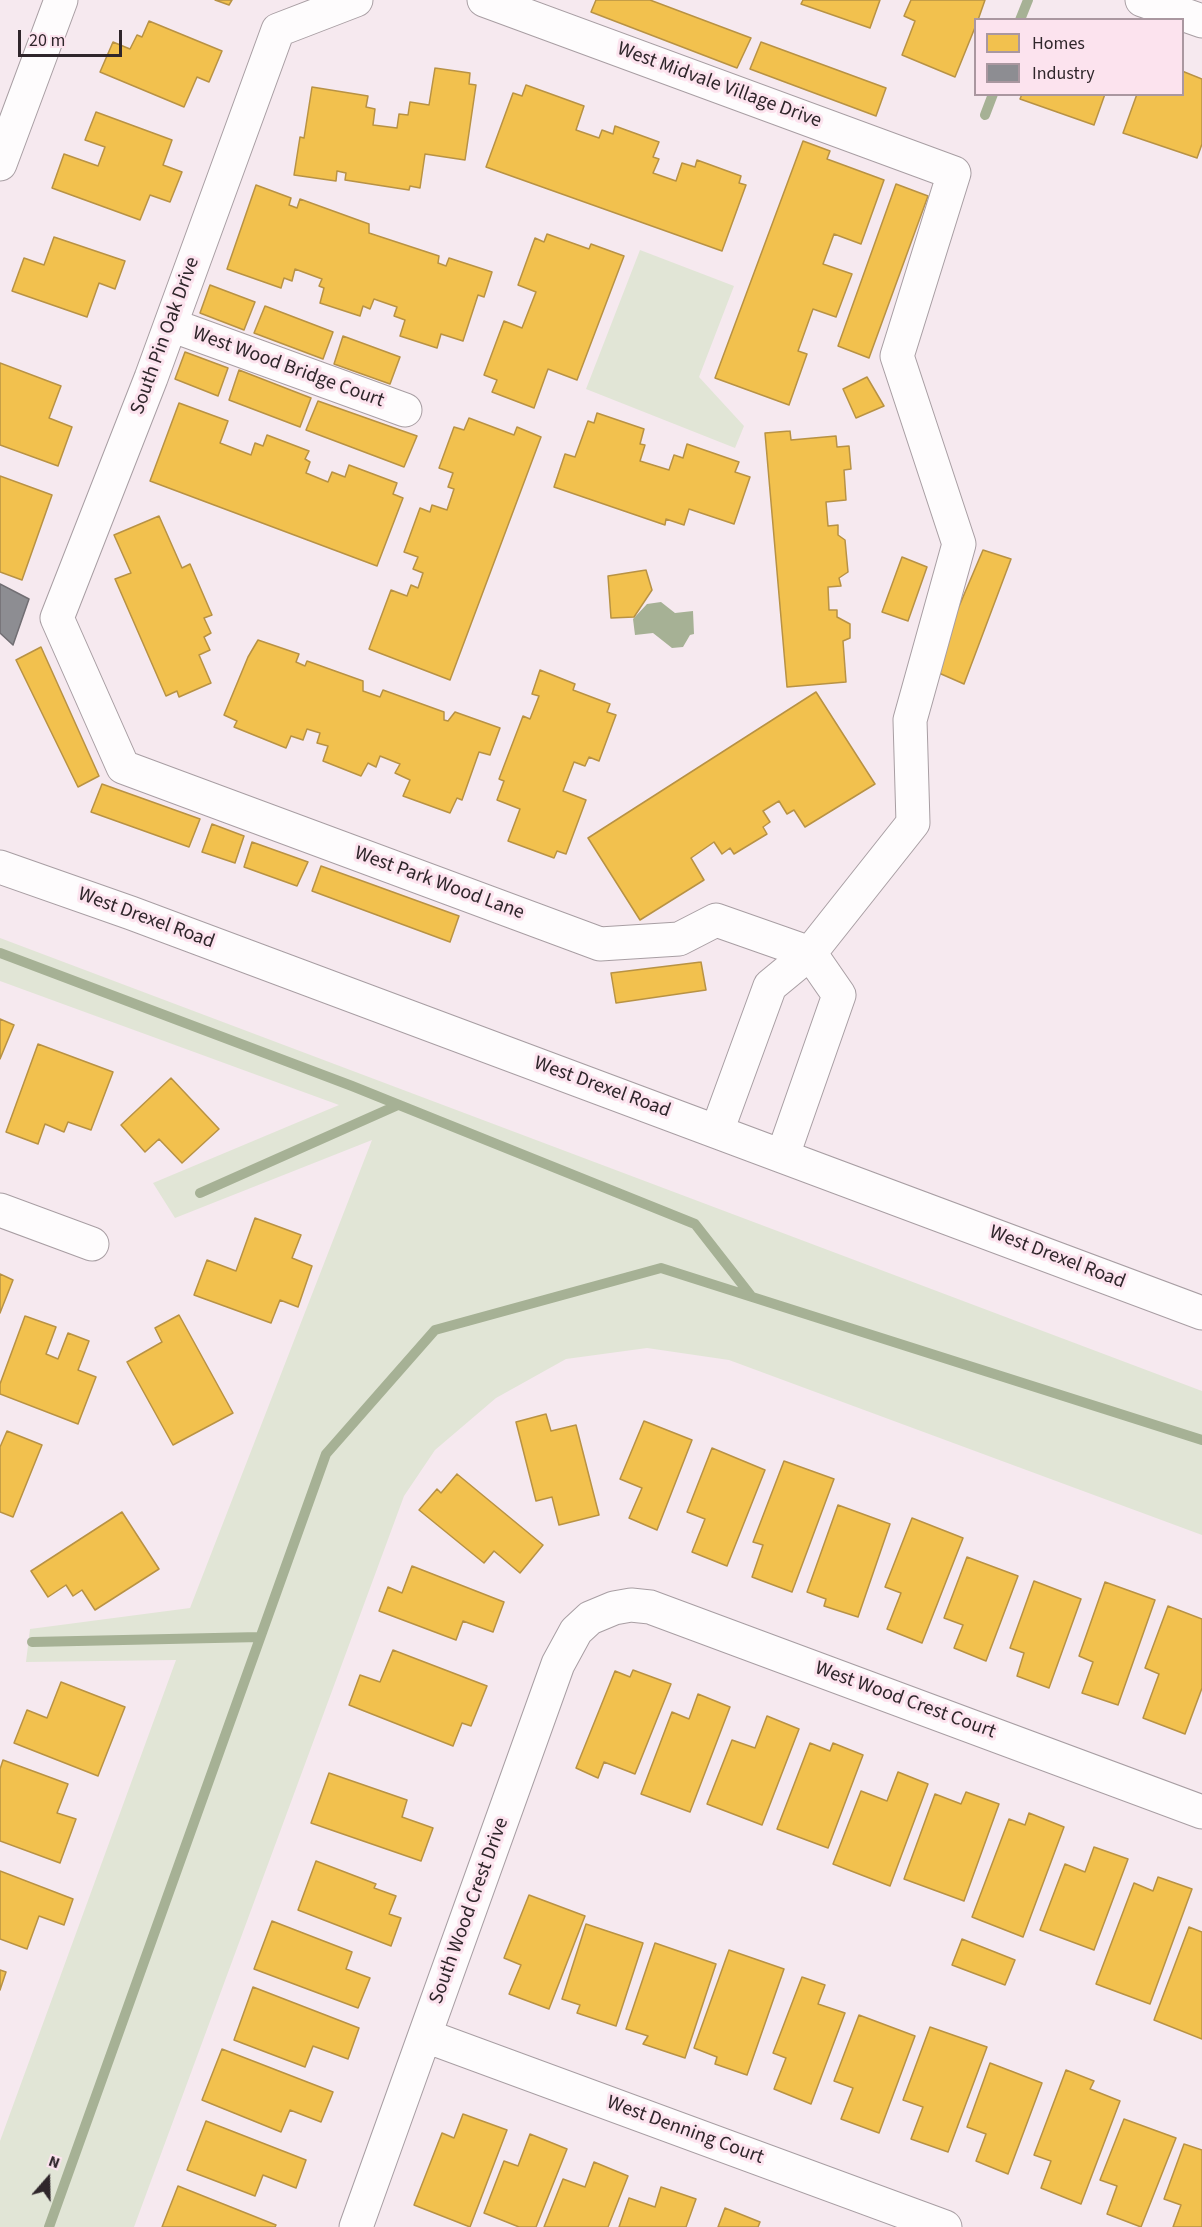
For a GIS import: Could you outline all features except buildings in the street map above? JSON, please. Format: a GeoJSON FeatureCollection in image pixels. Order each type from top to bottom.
{"type":"FeatureCollection","features":[{"type":"Feature","properties":{"kind":"street"},"geometry":{"type":"LineString","coordinates":[[0,164],[61,0]]}},
{"type":"Feature","properties":{"kind":"street","name":"South Pin Oak Drive"},"geometry":{"type":"LineString","coordinates":[[101,716],[57,618],[171,325],[278,30],[356,0]]}},
{"type":"Feature","properties":{"kind":"street","name":"West Midvale Village Drive"},"geometry":{"type":"LineString","coordinates":[[484,0],[954,173],[897,356],[959,544],[910,720],[913,823],[810,953]]}},
{"type":"Feature","properties":{"kind":"street"},"geometry":{"type":"LineString","coordinates":[[1142,0],[1202,21]]}},
{"type":"Feature","properties":{"kind":"street","name":"West Wood Bridge Court"},"geometry":{"type":"LineString","coordinates":[[171,325],[405,410]]}},
{"type":"Feature","properties":{"kind":"street","name":"West Park Wood Lane"},"geometry":{"type":"LineString","coordinates":[[101,716],[123,767],[600,944],[679,939],[716,920],[810,953]]}},
{"type":"Feature","properties":{"kind":"street","name":"West Drexel Road"},"geometry":{"type":"LineString","coordinates":[[0,867],[131,913],[1202,1313]]}},
{"type":"Feature","properties":{"kind":"street"},"geometry":{"type":"LineString","coordinates":[[717,1131],[770,986],[810,953],[839,994],[783,1155]]}},
{"type":"Feature","properties":{"kind":"street"},"geometry":{"type":"LineString","coordinates":[[0,1210],[92,1244]]}},
{"type":"Feature","properties":{"kind":"street","name":"West Wood Crest Court"},"geometry":{"type":"LineString","coordinates":[[602,1600],[650,1607],[666,1612],[1202,1812]]}},
{"type":"Feature","properties":{"kind":"street","name":"South Wood Crest Drive"},"geometry":{"type":"LineString","coordinates":[[356,2227],[558,1664],[576,1631],[590,1618],[602,1600]]}},
{"type":"Feature","properties":{"kind":"street","name":"West Denning Court"},"geometry":{"type":"LineString","coordinates":[[426,2036],[945,2227]]}},
{"type":"Feature","properties":{"kind":"shaded area"},"geometry":{"type":"Polygon","coordinates":[[[640,250],[734,286],[699,377],[744,426],[735,448],[586,389],[640,250]]]}},
{"type":"Feature","properties":{"kind":"shaded area"},"geometry":{"type":"Polygon","coordinates":[[[661,602],[675,613],[693,611],[694,634],[690,635],[683,647],[672,648],[653,633],[635,635],[633,619],[647,604],[661,602]]]}},
{"type":"Feature","properties":{"kind":"shaded area"},"geometry":{"type":"Polygon","coordinates":[[[0,938],[1202,1391],[1202,1535],[729,1360],[647,1348],[566,1359],[496,1398],[435,1450],[404,1496],[134,2227],[0,2227],[0,2141],[176,1660],[26,1662],[30,1629],[190,1608],[372,1140],[175,1218],[153,1183],[339,1105],[0,981],[0,938]]]}},
{"type":"Feature","properties":{"kind":"waterway"},"geometry":{"type":"LineString","coordinates":[[1021,18],[1028,0]]}},
{"type":"Feature","properties":{"kind":"waterway"},"geometry":{"type":"LineString","coordinates":[[985,115],[992,96]]}},
{"type":"Feature","properties":{"kind":"waterway"},"geometry":{"type":"LineString","coordinates":[[0,953],[352,1086],[695,1224],[752,1297]]}},
{"type":"Feature","properties":{"kind":"waterway"},"geometry":{"type":"LineString","coordinates":[[200,1193],[398,1105]]}},
{"type":"Feature","properties":{"kind":"waterway"},"geometry":{"type":"LineString","coordinates":[[49,2227],[326,1454],[435,1330],[661,1268],[1202,1440]]}},
{"type":"Feature","properties":{"kind":"waterway"},"geometry":{"type":"LineString","coordinates":[[32,1642],[260,1637]]}}]}
